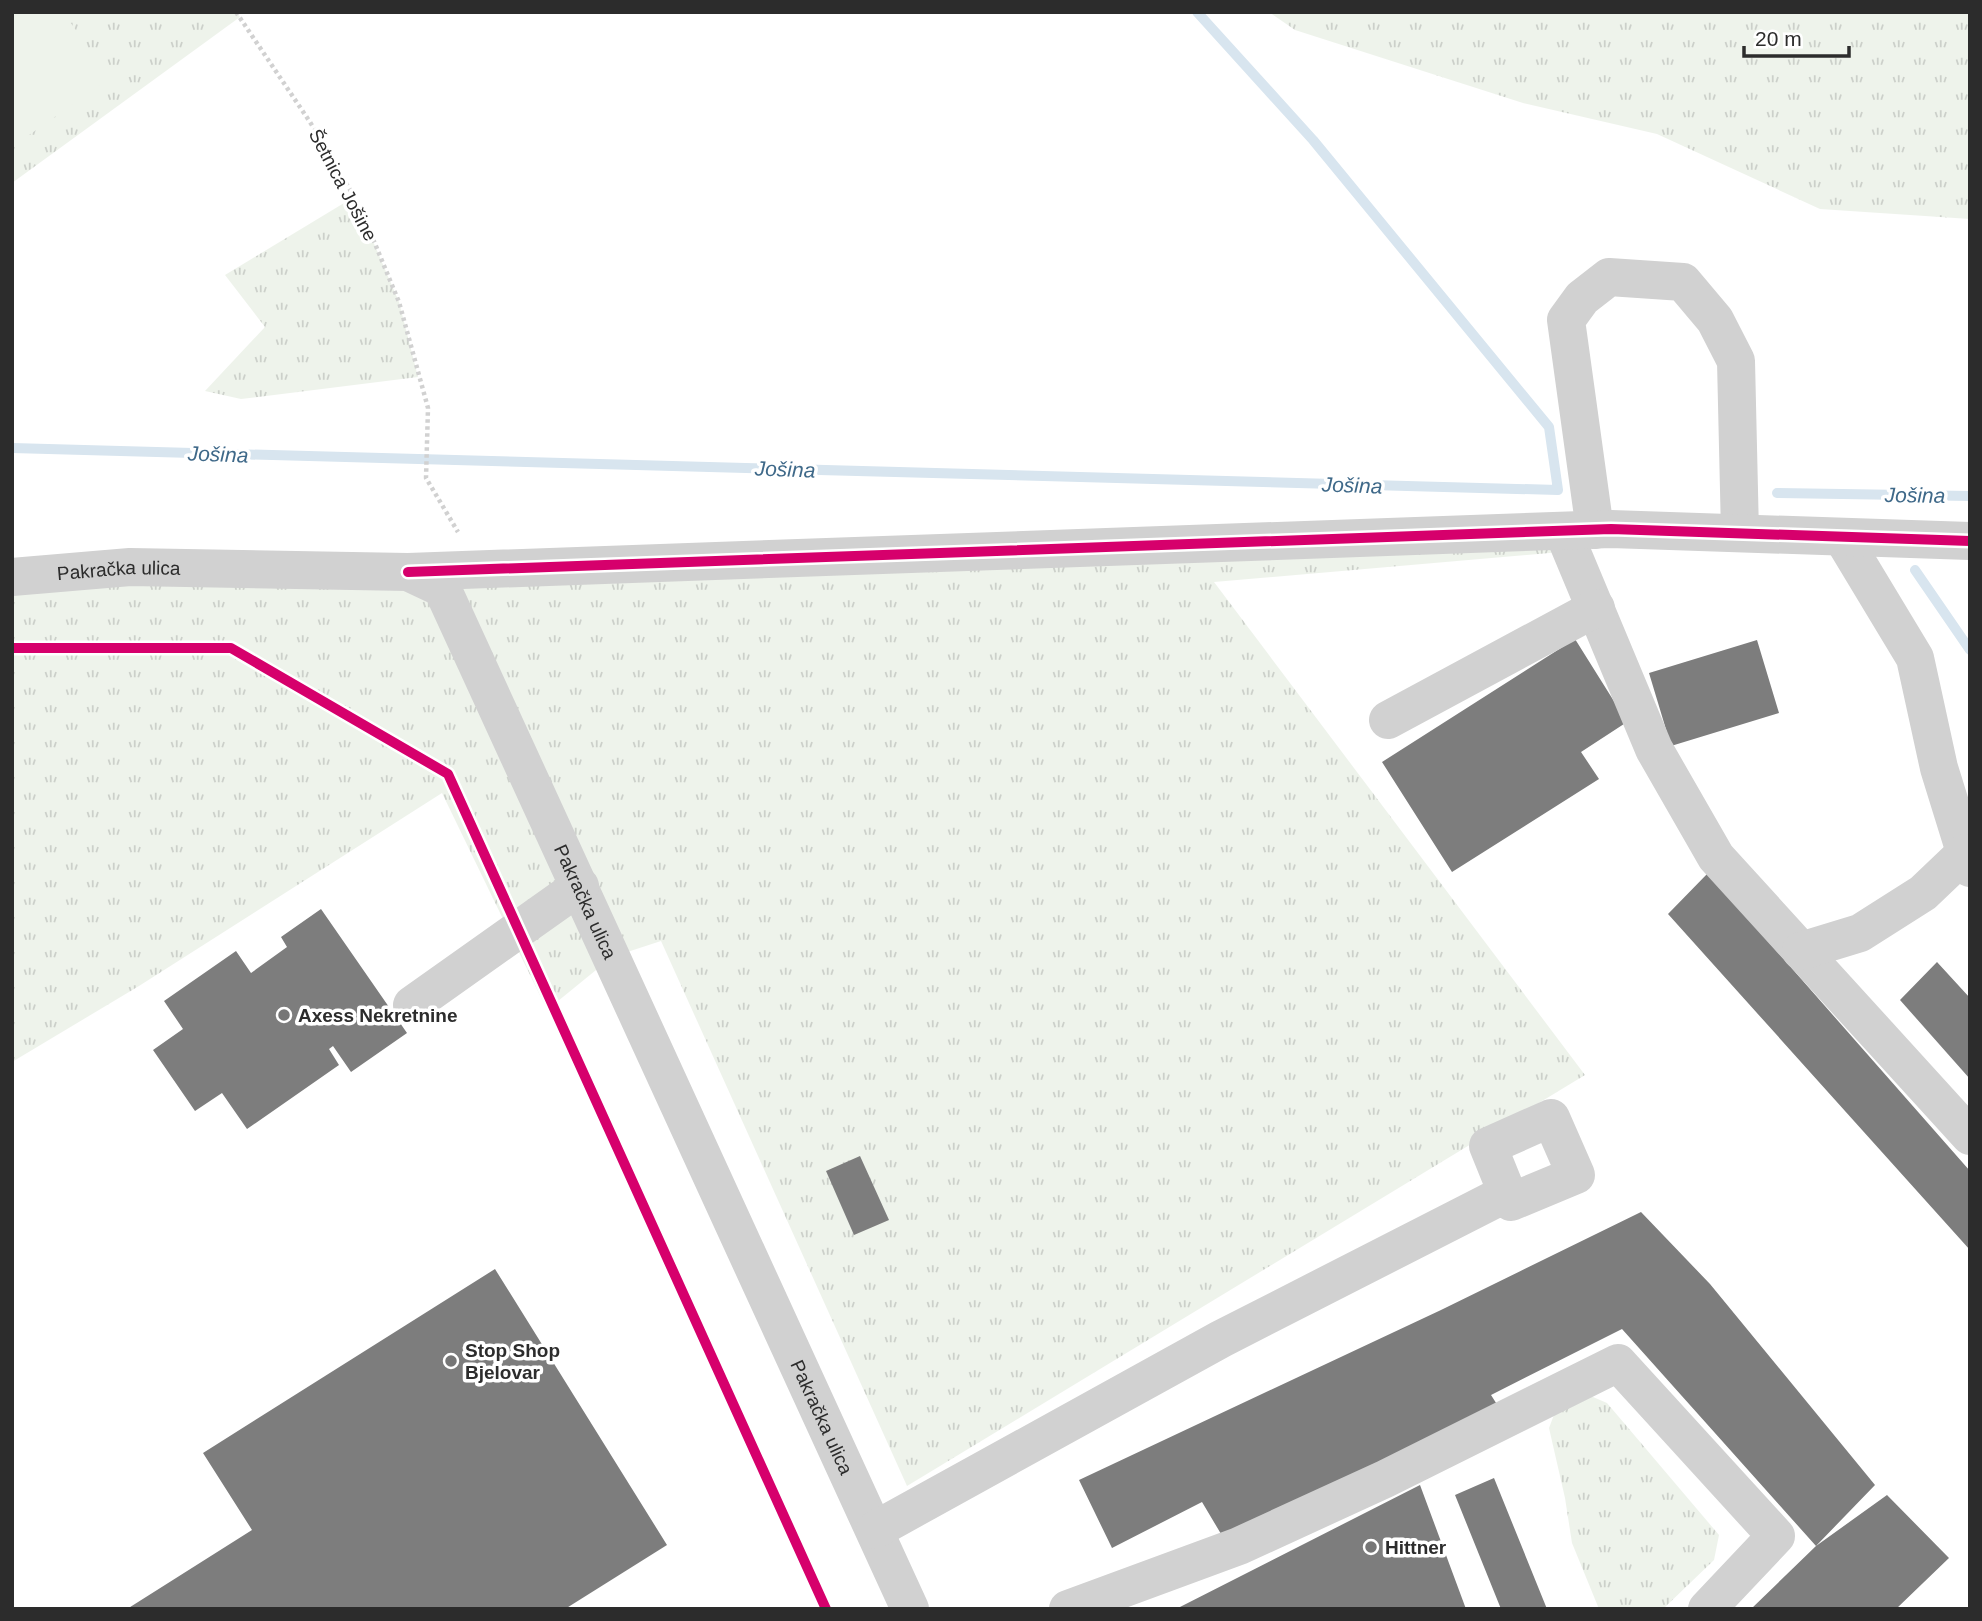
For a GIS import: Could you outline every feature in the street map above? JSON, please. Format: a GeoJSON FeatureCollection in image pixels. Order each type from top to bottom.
{"type":"FeatureCollection","features":[{"type":"Feature","properties":{"kind":"street"},"geometry":{"type":"LineString","coordinates":[[1740,533],[1736,361],[1715,320],[1682,282],[1609,277],[1582,298],[1566,320],[1579,530],[1596,608],[1654,749],[1716,857],[1970,1136]]}},
{"type":"Feature","properties":{"kind":"street"},"geometry":{"type":"LineString","coordinates":[[408,572],[1579,530],[1970,541]]}},
{"type":"Feature","properties":{"kind":"street"},"geometry":{"type":"LineString","coordinates":[[1801,951],[1860,933],[1967,861],[1939,768],[1915,658],[1842,537]]}},
{"type":"Feature","properties":{"kind":"street","name":"Pakračka ulica"},"geometry":{"type":"LineString","coordinates":[[12,577],[130,567],[408,572],[442,588],[911,1609]]}},
{"type":"Feature","properties":{"kind":"street"},"geometry":{"type":"LineString","coordinates":[[1388,720],[1596,608]]}},
{"type":"Feature","properties":{"kind":"street"},"geometry":{"type":"LineString","coordinates":[[412,1005],[580,886]]}},
{"type":"Feature","properties":{"kind":"street"},"geometry":{"type":"LineString","coordinates":[[875,1531],[1221,1339],[1507,1193]]}},
{"type":"Feature","properties":{"kind":"street"},"geometry":{"type":"LineString","coordinates":[[1068,1609],[1239,1546],[1385,1479],[1618,1363],[1776,1536],[1707,1609]]}},
{"type":"Feature","properties":{"kind":"green space"},"geometry":{"type":"Polygon","coordinates":[[[12,12],[236,12],[240,17],[12,183],[12,12]]]}},
{"type":"Feature","properties":{"kind":"green space"},"geometry":{"type":"Polygon","coordinates":[[[12,12],[63,12],[110,78],[12,147],[12,12]]]}},
{"type":"Feature","properties":{"kind":"green space"},"geometry":{"type":"Polygon","coordinates":[[[1269,12],[1970,12],[1970,219],[1820,209],[1657,134],[1523,103],[1295,30],[1269,12]]]}},
{"type":"Feature","properties":{"kind":"green space"},"geometry":{"type":"Polygon","coordinates":[[[354,197],[399,302],[418,377],[241,399],[205,391],[265,327],[225,275],[354,197]]]}},
{"type":"Feature","properties":{"kind":"green space"},"geometry":{"type":"Polygon","coordinates":[[[1563,531],[1572,551],[1214,582],[1585,1075],[907,1486],[661,941],[612,957],[547,1010],[442,793],[139,986],[12,1062],[12,588],[1563,531]]]}},
{"type":"Feature","properties":{"kind":"green space"},"geometry":{"type":"Polygon","coordinates":[[[1586,1394],[1607,1403],[1719,1535],[1714,1560],[1663,1609],[1599,1609],[1572,1543],[1549,1428],[1560,1399],[1586,1394]]]}},
{"type":"Feature","properties":{"kind":"building"},"geometry":{"type":"Polygon","coordinates":[[[1575,639],[1627,722],[1581,752],[1599,779],[1452,872],[1382,762],[1575,639]]]}},
{"type":"Feature","properties":{"kind":"building"},"geometry":{"type":"Polygon","coordinates":[[[1757,640],[1779,713],[1671,746],[1649,673],[1757,640]]]}},
{"type":"Feature","properties":{"kind":"building"},"geometry":{"type":"Polygon","coordinates":[[[1708,873],[1970,1171],[1970,1250],[1668,914],[1708,873]]]}},
{"type":"Feature","properties":{"kind":"building","name":"Axess Nekretnine"},"geometry":{"type":"Polygon","coordinates":[[[321,909],[407,1033],[351,1072],[333,1046],[329,1049],[339,1065],[247,1129],[222,1093],[195,1111],[153,1050],[183,1029],[164,1001],[236,951],[251,973],[287,947],[281,937],[321,909]]]}},
{"type":"Feature","properties":{"kind":"building"},"geometry":{"type":"Polygon","coordinates":[[[1937,962],[1970,998],[1970,1079],[1900,1000],[1937,962]]]}},
{"type":"Feature","properties":{"kind":"building"},"geometry":{"type":"Polygon","coordinates":[[[860,1156],[889,1220],[854,1235],[826,1171],[860,1156]]]}},
{"type":"Feature","properties":{"kind":"building"},"geometry":{"type":"Polygon","coordinates":[[[1641,1212],[1710,1284],[1875,1485],[1816,1546],[1622,1329],[1491,1395],[1498,1406],[1227,1544],[1202,1502],[1112,1548],[1079,1480],[1441,1310],[1641,1212]]]}},
{"type":"Feature","properties":{"kind":"building","name":"Stop Shop Bjelovar"},"geometry":{"type":"Polygon","coordinates":[[[495,1269],[667,1545],[565,1609],[127,1609],[252,1530],[203,1453],[495,1269]]]}},
{"type":"Feature","properties":{"kind":"building"},"geometry":{"type":"Polygon","coordinates":[[[1494,1478],[1547,1609],[1501,1609],[1455,1495],[1494,1478]]]}},
{"type":"Feature","properties":{"kind":"building","name":"Hittner"},"geometry":{"type":"Polygon","coordinates":[[[1420,1485],[1466,1609],[1176,1609],[1420,1485]]]}},
{"type":"Feature","properties":{"kind":"building"},"geometry":{"type":"Polygon","coordinates":[[[1887,1495],[1949,1558],[1896,1609],[1751,1609],[1816,1546],[1887,1495]]]}},
{"type":"Feature","properties":{"kind":"waterway","name":"Jošina"},"geometry":{"type":"LineString","coordinates":[[12,448],[1558,490],[1549,427],[1313,140],[1197,12]]}},
{"type":"Feature","properties":{"kind":"waterway","name":"Jošina"},"geometry":{"type":"LineString","coordinates":[[1777,493],[1970,496]]}},
{"type":"Feature","properties":{"kind":"waterway"},"geometry":{"type":"LineString","coordinates":[[1915,570],[1970,650]]}},
{"type":"Feature","properties":{"kind":"cycle path"},"geometry":{"type":"LineString","coordinates":[[408,572],[1611,529],[1970,541]]}},
{"type":"Feature","properties":{"kind":"cycle path"},"geometry":{"type":"LineString","coordinates":[[12,648],[231,648],[448,774],[826,1609]]}},
{"type":"Feature","properties":{"kind":"place","name":"Axess Nekretnine"},"geometry":{"type":"Point","coordinates":[284,1015]}},
{"type":"Feature","properties":{"kind":"place","name":"Stop Shop Bjelovar"},"geometry":{"type":"Point","coordinates":[451,1361]}},
{"type":"Feature","properties":{"kind":"place","name":"Hittner"},"geometry":{"type":"Point","coordinates":[1371,1547]}}]}
